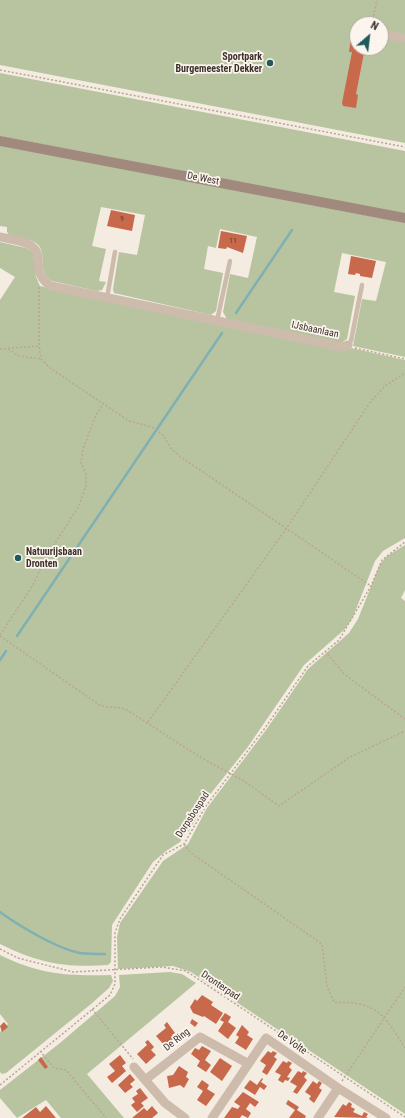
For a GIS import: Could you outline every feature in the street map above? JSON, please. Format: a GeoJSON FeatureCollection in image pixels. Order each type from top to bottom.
{"type":"FeatureCollection","features":[{"type":"Feature","properties":{"kind":"main road","name":"De West"},"geometry":{"type":"LineString","coordinates":[[0,141],[405,218]]}},
{"type":"Feature","properties":{"kind":"street"},"geometry":{"type":"LineString","coordinates":[[389,35],[405,38]]}},
{"type":"Feature","properties":{"kind":"street"},"geometry":{"type":"LineString","coordinates":[[0,237],[28,244],[35,249],[38,258],[39,275],[44,281]]}},
{"type":"Feature","properties":{"kind":"street","name":"IJsbaanlaan"},"geometry":{"type":"LineString","coordinates":[[44,281],[51,286],[107,298],[342,347],[348,345]]}},
{"type":"Feature","properties":{"kind":"street","name":"De Ring"},"geometry":{"type":"LineString","coordinates":[[145,1080],[200,1037],[247,1063]]}},
{"type":"Feature","properties":{"kind":"street","name":"De Volte"},"geometry":{"type":"LineString","coordinates":[[212,1118],[247,1063],[266,1038],[338,1088],[386,1118]]}},
{"type":"Feature","properties":{"kind":"street"},"geometry":{"type":"LineString","coordinates":[[136,1066],[145,1080],[165,1103],[185,1118]]}},
{"type":"Feature","properties":{"kind":"street"},"geometry":{"type":"LineString","coordinates":[[318,1118],[338,1088]]}},
{"type":"Feature","properties":{"kind":"lane"},"geometry":{"type":"LineString","coordinates":[[107,298],[115,252]]}},
{"type":"Feature","properties":{"kind":"lane"},"geometry":{"type":"LineString","coordinates":[[217,321],[230,260]]}},
{"type":"Feature","properties":{"kind":"lane","name":"IJsbaanlaan"},"geometry":{"type":"LineString","coordinates":[[348,345],[351,341],[362,285]]}},
{"type":"Feature","properties":{"kind":"path"},"geometry":{"type":"LineString","coordinates":[[374,16],[377,0]]}},
{"type":"Feature","properties":{"kind":"path"},"geometry":{"type":"LineString","coordinates":[[0,70],[405,147]]}},
{"type":"Feature","properties":{"kind":"path"},"geometry":{"type":"LineString","coordinates":[[44,281],[39,286],[39,346],[41,359],[50,368],[129,421],[148,425],[160,432],[178,455],[371,586]]}},
{"type":"Feature","properties":{"kind":"path"},"geometry":{"type":"LineString","coordinates":[[348,345],[354,348],[405,359]]}},
{"type":"Feature","properties":{"kind":"path"},"geometry":{"type":"LineString","coordinates":[[0,349],[39,346]]}},
{"type":"Feature","properties":{"kind":"path"},"geometry":{"type":"LineString","coordinates":[[8,349],[19,356],[41,359]]}},
{"type":"Feature","properties":{"kind":"path"},"geometry":{"type":"LineString","coordinates":[[148,722],[286,529],[371,401],[390,382],[405,373]]}},
{"type":"Feature","properties":{"kind":"path"},"geometry":{"type":"LineString","coordinates":[[103,404],[96,415],[83,449],[81,463],[86,474],[86,485],[79,506],[46,557],[33,585],[0,636],[101,706],[121,708],[148,722],[200,757],[244,781],[279,806],[350,757],[405,731]]}},
{"type":"Feature","properties":{"kind":"path","name":"Dorpsbospad"},"geometry":{"type":"LineString","coordinates":[[1,1083],[110,995],[115,984],[115,933],[120,919],[163,855],[184,844],[206,806],[265,728],[308,666],[339,640],[371,586],[382,560],[405,542]]}},
{"type":"Feature","properties":{"kind":"path"},"geometry":{"type":"LineString","coordinates":[[325,651],[344,674],[405,719]]}},
{"type":"Feature","properties":{"kind":"path"},"geometry":{"type":"LineString","coordinates":[[184,844],[191,853],[322,944],[327,986],[334,1002],[360,1004],[385,1017],[405,1048]]}},
{"type":"Feature","properties":{"kind":"path","name":"Dronterpad"},"geometry":{"type":"LineString","coordinates":[[0,949],[18,958],[74,972],[162,967],[186,971],[405,1117]]}},
{"type":"Feature","properties":{"kind":"path"},"geometry":{"type":"LineString","coordinates":[[344,1077],[405,987]]}},
{"type":"Feature","properties":{"kind":"path"},"geometry":{"type":"LineString","coordinates":[[92,1009],[136,1066]]}},
{"type":"Feature","properties":{"kind":"path"},"geometry":{"type":"LineString","coordinates":[[40,1051],[54,1068],[66,1070],[106,1118]]}},
{"type":"Feature","properties":{"kind":"green space","name":"Sportpark Burgemeester Dekker"},"geometry":{"type":"Polygon","coordinates":[[[0,0],[405,0],[405,143],[0,65],[0,0]]]}},
{"type":"Feature","properties":{"kind":"green space"},"geometry":{"type":"Polygon","coordinates":[[[0,73],[405,151],[405,214],[0,136],[0,73]]]}},
{"type":"Feature","properties":{"kind":"green space"},"geometry":{"type":"Polygon","coordinates":[[[0,145],[405,223],[405,357],[353,346],[362,299],[376,301],[386,262],[342,253],[334,292],[355,296],[347,339],[341,343],[227,319],[223,312],[230,274],[248,278],[257,237],[220,229],[216,248],[208,246],[204,269],[223,273],[216,311],[211,315],[114,293],[113,289],[119,252],[137,255],[145,215],[101,207],[92,246],[106,249],[99,281],[106,282],[102,290],[97,291],[52,281],[44,272],[41,249],[38,244],[29,240],[10,236],[7,232],[7,227],[0,226],[0,145]]]}},
{"type":"Feature","properties":{"kind":"green space"},"geometry":{"type":"Polygon","coordinates":[[[0,242],[26,248],[33,252],[36,277],[40,286],[343,351],[351,348],[405,360],[405,538],[383,551],[375,561],[353,617],[345,629],[304,665],[247,748],[212,792],[188,832],[187,830],[180,842],[153,862],[112,925],[111,962],[108,965],[78,966],[52,963],[27,956],[0,944],[0,300],[15,277],[0,268],[0,242]]]}},
{"type":"Feature","properties":{"kind":"green space"},"geometry":{"type":"Polygon","coordinates":[[[405,545],[405,590],[401,598],[405,601],[405,1114],[191,972],[173,966],[118,969],[117,937],[120,923],[163,861],[188,844],[207,808],[266,730],[308,669],[349,633],[358,619],[380,564],[387,556],[405,545]]]}},
{"type":"Feature","properties":{"kind":"green space"},"geometry":{"type":"Polygon","coordinates":[[[0,955],[28,967],[54,973],[111,975],[113,981],[109,988],[91,1004],[6,1073],[2,1074],[0,1072],[0,1032],[8,1024],[0,1014],[0,955]]]}},
{"type":"Feature","properties":{"kind":"green space"},"geometry":{"type":"Polygon","coordinates":[[[170,972],[182,974],[196,983],[87,1074],[124,1118],[61,1118],[46,1100],[17,1118],[0,1098],[0,1090],[60,1043],[115,996],[120,987],[119,975],[170,972]]]}},
{"type":"Feature","properties":{"kind":"building"},"geometry":{"type":"Polygon","coordinates":[[[351,56],[363,56],[356,94],[358,95],[356,108],[343,106],[342,103],[351,56]]]}},
{"type":"Feature","properties":{"kind":"building"},"geometry":{"type":"Polygon","coordinates":[[[111,210],[135,215],[132,231],[107,226],[111,210]]]}},
{"type":"Feature","properties":{"kind":"building"},"geometry":{"type":"Polygon","coordinates":[[[221,231],[247,236],[243,253],[227,247],[226,249],[218,248],[221,231]]]}},
{"type":"Feature","properties":{"kind":"building"},"geometry":{"type":"Polygon","coordinates":[[[351,256],[376,261],[372,278],[360,276],[360,274],[356,273],[355,275],[348,274],[351,256]]]}},
{"type":"Feature","properties":{"kind":"building"},"geometry":{"type":"Polygon","coordinates":[[[202,995],[213,1002],[211,1005],[223,1013],[216,1024],[204,1016],[203,1017],[193,1013],[190,1007],[195,999],[197,1001],[202,995]]]}},
{"type":"Feature","properties":{"kind":"building"},"geometry":{"type":"Polygon","coordinates":[[[225,1013],[231,1017],[228,1022],[236,1028],[228,1039],[218,1031],[224,1022],[220,1020],[225,1013]]]}},
{"type":"Feature","properties":{"kind":"building"},"geometry":{"type":"Polygon","coordinates":[[[192,1019],[198,1023],[195,1027],[190,1023],[192,1019]]]}},
{"type":"Feature","properties":{"kind":"building"},"geometry":{"type":"Polygon","coordinates":[[[4,1022],[8,1027],[2,1032],[0,1026],[4,1022]]]}},
{"type":"Feature","properties":{"kind":"building"},"geometry":{"type":"Polygon","coordinates":[[[167,1022],[175,1033],[172,1035],[175,1038],[165,1046],[156,1036],[166,1028],[164,1025],[167,1022]]]}},
{"type":"Feature","properties":{"kind":"building"},"geometry":{"type":"Polygon","coordinates":[[[242,1025],[249,1032],[247,1035],[253,1039],[246,1050],[235,1043],[239,1037],[236,1035],[242,1025]]]}},
{"type":"Feature","properties":{"kind":"building"},"geometry":{"type":"Polygon","coordinates":[[[148,1040],[154,1047],[151,1050],[156,1055],[146,1064],[137,1054],[147,1045],[145,1042],[148,1040]]]}},
{"type":"Feature","properties":{"kind":"building"},"geometry":{"type":"Polygon","coordinates":[[[202,1046],[211,1051],[205,1060],[211,1065],[206,1072],[197,1066],[200,1061],[191,1054],[195,1048],[199,1050],[202,1046]]]}},
{"type":"Feature","properties":{"kind":"building"},"geometry":{"type":"Polygon","coordinates":[[[268,1051],[271,1053],[273,1051],[277,1053],[274,1057],[277,1059],[267,1075],[262,1072],[266,1065],[260,1061],[268,1051]]]}},
{"type":"Feature","properties":{"kind":"building"},"geometry":{"type":"Polygon","coordinates":[[[120,1055],[126,1063],[122,1066],[126,1071],[112,1083],[107,1077],[115,1071],[109,1064],[120,1055]]]}},
{"type":"Feature","properties":{"kind":"building"},"geometry":{"type":"Polygon","coordinates":[[[41,1057],[48,1067],[45,1069],[38,1060],[41,1057]]]}},
{"type":"Feature","properties":{"kind":"building"},"geometry":{"type":"Polygon","coordinates":[[[220,1058],[232,1066],[222,1081],[210,1072],[220,1058]]]}},
{"type":"Feature","properties":{"kind":"building"},"geometry":{"type":"Polygon","coordinates":[[[283,1061],[292,1063],[289,1067],[292,1070],[287,1077],[290,1078],[288,1081],[285,1080],[283,1083],[278,1080],[281,1075],[275,1072],[283,1061]]]}},
{"type":"Feature","properties":{"kind":"building"},"geometry":{"type":"Polygon","coordinates":[[[179,1066],[188,1072],[186,1077],[189,1079],[184,1088],[180,1085],[169,1088],[167,1076],[173,1075],[179,1066]]]}},
{"type":"Feature","properties":{"kind":"building"},"geometry":{"type":"Polygon","coordinates":[[[298,1071],[307,1073],[304,1077],[307,1080],[297,1094],[293,1092],[297,1086],[290,1082],[298,1071]]]}},
{"type":"Feature","properties":{"kind":"building"},"geometry":{"type":"Polygon","coordinates":[[[130,1074],[135,1080],[130,1084],[133,1087],[125,1093],[118,1085],[130,1074]]]}},
{"type":"Feature","properties":{"kind":"building"},"geometry":{"type":"Polygon","coordinates":[[[262,1078],[263,1079],[261,1082],[267,1086],[264,1090],[260,1087],[255,1095],[244,1088],[250,1080],[257,1085],[262,1078]]]}},
{"type":"Feature","properties":{"kind":"building"},"geometry":{"type":"Polygon","coordinates":[[[202,1080],[209,1085],[207,1089],[215,1094],[206,1106],[197,1100],[203,1091],[197,1087],[202,1080]]]}},
{"type":"Feature","properties":{"kind":"building"},"geometry":{"type":"Polygon","coordinates":[[[313,1081],[317,1084],[319,1081],[322,1083],[319,1088],[322,1090],[314,1103],[309,1099],[311,1096],[305,1092],[313,1081]]]}},
{"type":"Feature","properties":{"kind":"building"},"geometry":{"type":"Polygon","coordinates":[[[140,1088],[148,1098],[141,1103],[144,1106],[137,1112],[131,1105],[135,1102],[132,1098],[138,1094],[136,1091],[140,1088]]]}},
{"type":"Feature","properties":{"kind":"building"},"geometry":{"type":"Polygon","coordinates":[[[243,1092],[259,1102],[255,1107],[250,1103],[246,1109],[251,1113],[248,1118],[242,1115],[240,1118],[224,1118],[232,1107],[238,1109],[240,1106],[234,1102],[243,1092]]]}},
{"type":"Feature","properties":{"kind":"building"},"geometry":{"type":"Polygon","coordinates":[[[288,1100],[299,1107],[297,1110],[306,1116],[305,1118],[289,1118],[295,1110],[286,1104],[288,1100]]]}},
{"type":"Feature","properties":{"kind":"building"},"geometry":{"type":"Polygon","coordinates":[[[349,1102],[352,1104],[351,1107],[355,1109],[353,1112],[362,1116],[364,1112],[368,1114],[366,1117],[368,1118],[334,1117],[343,1104],[346,1106],[349,1102]]]}},
{"type":"Feature","properties":{"kind":"building"},"geometry":{"type":"Polygon","coordinates":[[[46,1106],[56,1118],[22,1118],[36,1107],[40,1112],[46,1106]]]}},
{"type":"Feature","properties":{"kind":"building"},"geometry":{"type":"Polygon","coordinates":[[[152,1106],[158,1113],[152,1118],[132,1118],[144,1108],[147,1111],[152,1106]]]}},
{"type":"Feature","properties":{"kind":"waterway"},"geometry":{"type":"LineString","coordinates":[[236,313],[292,230]]}},
{"type":"Feature","properties":{"kind":"waterway"},"geometry":{"type":"LineString","coordinates":[[17,636],[222,333]]}},
{"type":"Feature","properties":{"kind":"waterway"},"geometry":{"type":"LineString","coordinates":[[0,660],[6,651]]}},
{"type":"Feature","properties":{"kind":"waterway"},"geometry":{"type":"LineString","coordinates":[[0,912],[17,924],[61,947],[80,953],[105,954]]}},
{"type":"Feature","properties":{"kind":"place","name":"Sportpark Burgemeester Dekker"},"geometry":{"type":"Point","coordinates":[270,63]}},
{"type":"Feature","properties":{"kind":"place","name":"Natuurijsbaan Dronten"},"geometry":{"type":"Point","coordinates":[18,558]}}]}
